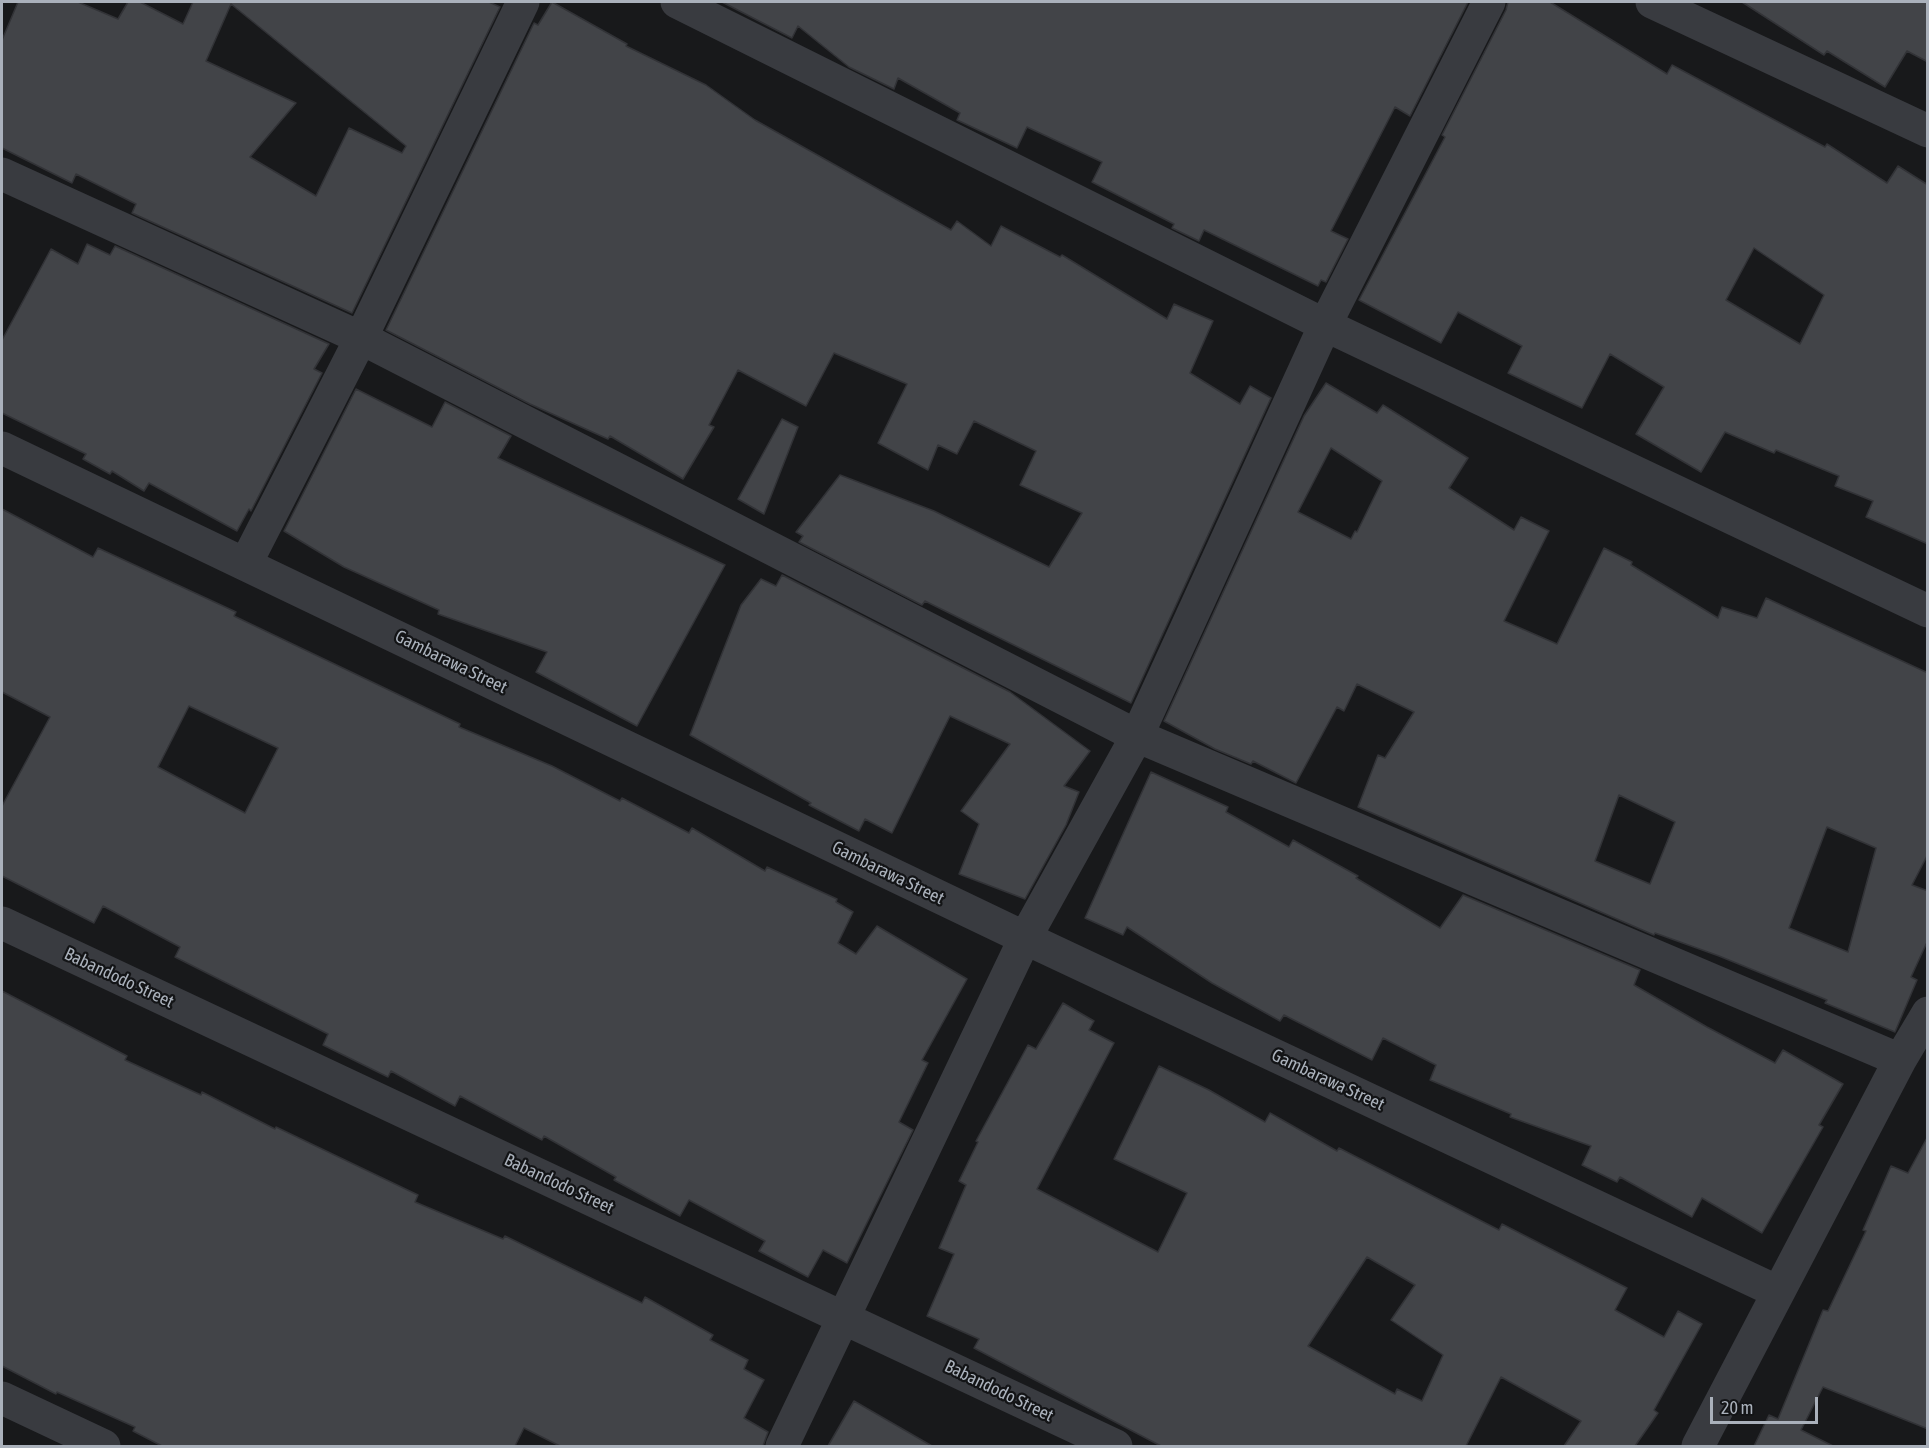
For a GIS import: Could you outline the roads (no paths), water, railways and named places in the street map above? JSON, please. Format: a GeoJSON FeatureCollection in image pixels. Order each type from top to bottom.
{"type":"FeatureCollection","features":[{"type":"Feature","properties":{"kind":"street"},"geometry":{"type":"LineString","coordinates":[[246,563],[361,338],[523,2]]}},
{"type":"Feature","properties":{"kind":"street"},"geometry":{"type":"LineString","coordinates":[[677,2],[1325,325],[1928,611]]}},
{"type":"Feature","properties":{"kind":"street"},"geometry":{"type":"LineString","coordinates":[[782,1446],[1025,938],[1137,736],[1325,325],[1489,2]]}},
{"type":"Feature","properties":{"kind":"street"},"geometry":{"type":"LineString","coordinates":[[1652,2],[1928,131]]}},
{"type":"Feature","properties":{"kind":"street"},"geometry":{"type":"LineString","coordinates":[[2,174],[361,338],[1137,736],[1900,1060]]}},
{"type":"Feature","properties":{"kind":"street","name":"Gambarawa Street"},"geometry":{"type":"LineString","coordinates":[[2,447],[1025,938],[1778,1292]]}},
{"type":"Feature","properties":{"kind":"street","name":"Babandodo Street"},"geometry":{"type":"LineString","coordinates":[[2,923],[1116,1446]]}},
{"type":"Feature","properties":{"kind":"street"},"geometry":{"type":"LineString","coordinates":[[1698,1446],[1900,1060],[1928,1013]]}},
{"type":"Feature","properties":{"kind":"street"},"geometry":{"type":"LineString","coordinates":[[2,1398],[104,1446]]}}]}
